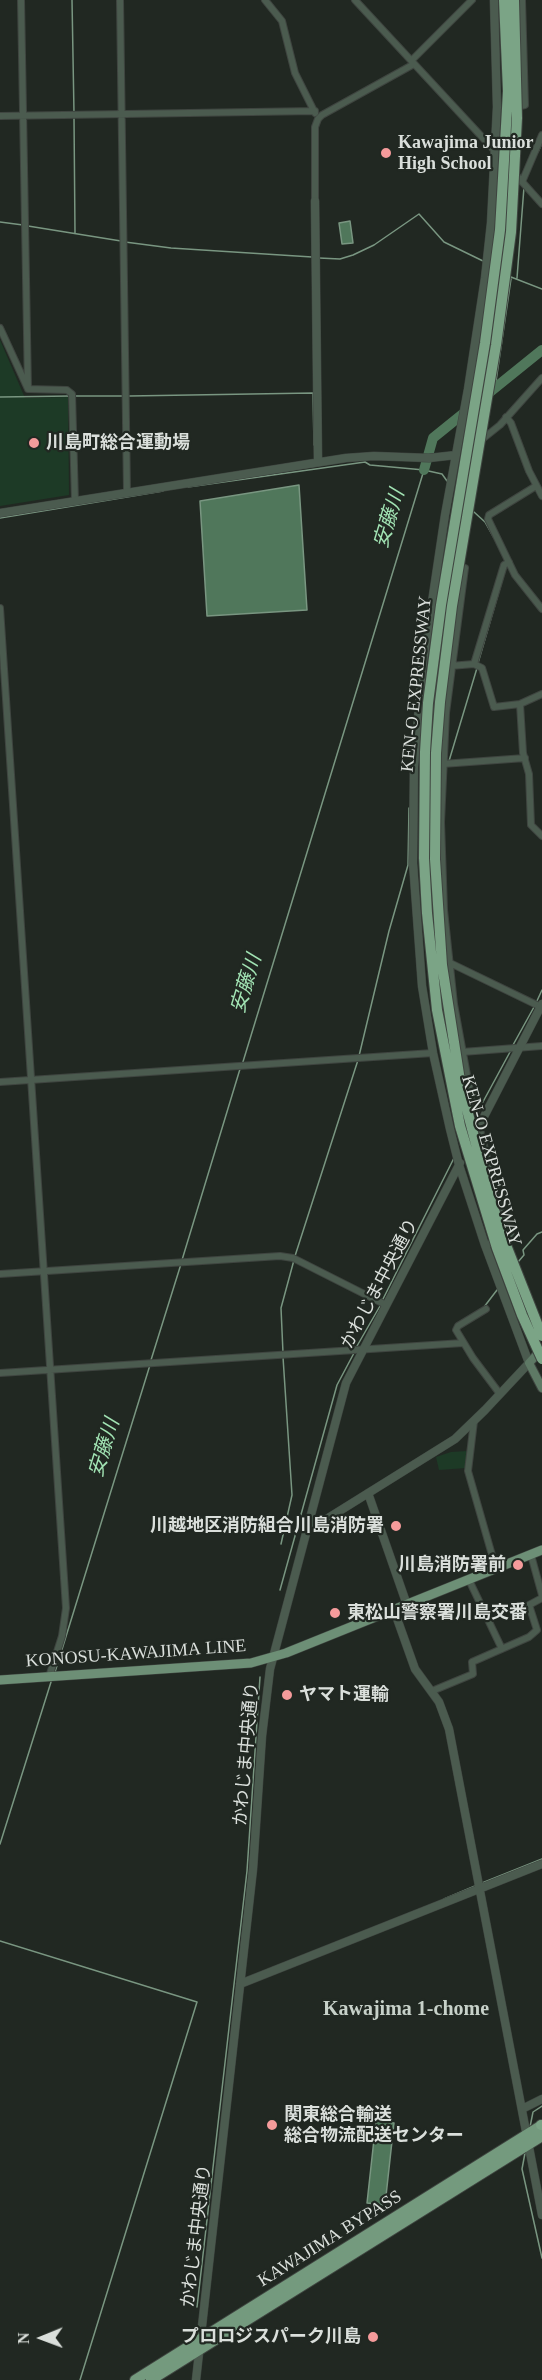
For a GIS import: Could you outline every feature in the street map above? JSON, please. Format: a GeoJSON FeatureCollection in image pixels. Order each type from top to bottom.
{"type":"FeatureCollection","features":[{"type":"Feature","properties":{"kind":"highway","name":"KEN-O EXPRESSWAY"},"geometry":{"type":"LineString","coordinates":[[504,0],[507,112],[500,230],[485,343],[441,605],[428,703],[424,858],[437,1010],[460,1126],[497,1248],[522,1315],[542,1359]]}},
{"type":"Feature","properties":{"kind":"highway","name":"KEN-O EXPRESSWAY"},"geometry":{"type":"LineString","coordinates":[[514,0],[518,118],[511,232],[496,345],[452,606],[440,702],[436,753],[435,859],[442,965],[461,1087],[495,1212],[542,1336]]}},
{"type":"Feature","properties":{"kind":"highway","name":"KAWAJIMA BYPASS"},"geometry":{"type":"LineString","coordinates":[[150,2380],[200,2345],[528,2140],[542,2125]]}},
{"type":"Feature","properties":{"kind":"highway","name":"KAWAJIMA BYPASS"},"geometry":{"type":"LineString","coordinates":[[528,2140],[542,2136]]}},
{"type":"Feature","properties":{"kind":"highway","name":"KAWAJIMA BYPASS"},"geometry":{"type":"LineString","coordinates":[[135,2380],[200,2345]]}},
{"type":"Feature","properties":{"kind":"main road"},"geometry":{"type":"LineString","coordinates":[[542,1348],[529,1363],[542,1388]]}},
{"type":"Feature","properties":{"kind":"main road","name":"KONOSU-KAWAJIMA LINE"},"geometry":{"type":"LineString","coordinates":[[0,1680],[251,1664],[273,1658],[542,1550]]}},
{"type":"Feature","properties":{"kind":"street"},"geometry":{"type":"LineString","coordinates":[[21,0],[25,116],[28,389]]}},
{"type":"Feature","properties":{"kind":"street"},"geometry":{"type":"LineString","coordinates":[[120,0],[127,492]]}},
{"type":"Feature","properties":{"kind":"street"},"geometry":{"type":"LineString","coordinates":[[265,0],[282,21],[295,73],[318,119]]}},
{"type":"Feature","properties":{"kind":"street"},"geometry":{"type":"LineString","coordinates":[[354,0],[542,204]]}},
{"type":"Feature","properties":{"kind":"street"},"geometry":{"type":"LineString","coordinates":[[318,462],[315,127],[322,115],[413,62],[472,0]]}},
{"type":"Feature","properties":{"kind":"street"},"geometry":{"type":"LineString","coordinates":[[307,1528],[317,1525],[455,1439],[529,1363],[485,1245],[459,1165],[433,1053],[418,948],[413,863],[414,767],[423,669],[485,278],[496,152],[495,0]]}},
{"type":"Feature","properties":{"kind":"street"},"geometry":{"type":"LineString","coordinates":[[497,107],[525,105],[522,0]]}},
{"type":"Feature","properties":{"kind":"street"},"geometry":{"type":"LineString","coordinates":[[0,117],[315,111]]}},
{"type":"Feature","properties":{"kind":"street"},"geometry":{"type":"LineString","coordinates":[[522,182],[542,135]]}},
{"type":"Feature","properties":{"kind":"street"},"geometry":{"type":"LineString","coordinates":[[0,328],[28,389]]}},
{"type":"Feature","properties":{"kind":"street"},"geometry":{"type":"LineString","coordinates":[[0,513],[359,456],[429,458],[456,455],[469,449],[492,432],[542,378]]}},
{"type":"Feature","properties":{"kind":"street"},"geometry":{"type":"LineString","coordinates":[[28,389],[67,390],[72,394],[75,501]]}},
{"type":"Feature","properties":{"kind":"street"},"geometry":{"type":"LineString","coordinates":[[506,417],[511,423],[542,496]]}},
{"type":"Feature","properties":{"kind":"street"},"geometry":{"type":"LineString","coordinates":[[536,486],[489,515],[488,519],[515,574],[542,609]]}},
{"type":"Feature","properties":{"kind":"street"},"geometry":{"type":"LineString","coordinates":[[474,664],[504,565],[509,562]]}},
{"type":"Feature","properties":{"kind":"street"},"geometry":{"type":"LineString","coordinates":[[465,568],[452,665],[443,763],[441,822],[448,962],[462,1052],[495,1189],[512,1238],[485,1245]]}},
{"type":"Feature","properties":{"kind":"street"},"geometry":{"type":"LineString","coordinates":[[0,608],[66,1616],[49,1678]]}},
{"type":"Feature","properties":{"kind":"street"},"geometry":{"type":"LineString","coordinates":[[423,669],[474,664],[482,668],[494,706],[520,704],[542,694]]}},
{"type":"Feature","properties":{"kind":"street"},"geometry":{"type":"LineString","coordinates":[[520,704],[525,758],[530,774],[531,825],[542,836]]}},
{"type":"Feature","properties":{"kind":"street"},"geometry":{"type":"LineString","coordinates":[[414,767],[525,758]]}},
{"type":"Feature","properties":{"kind":"street"},"geometry":{"type":"LineString","coordinates":[[418,948],[541,1005]]}},
{"type":"Feature","properties":{"kind":"street","name":"かわじま中央通り"},"geometry":{"type":"LineString","coordinates":[[196,2380],[253,1869],[267,1689],[273,1658],[346,1383],[541,1005]]}},
{"type":"Feature","properties":{"kind":"street"},"geometry":{"type":"LineString","coordinates":[[462,1052],[542,1046]]}},
{"type":"Feature","properties":{"kind":"street"},"geometry":{"type":"LineString","coordinates":[[0,1082],[433,1053]]}},
{"type":"Feature","properties":{"kind":"street"},"geometry":{"type":"LineString","coordinates":[[0,1274],[280,1256],[293,1258],[386,1305]]}},
{"type":"Feature","properties":{"kind":"street"},"geometry":{"type":"LineString","coordinates":[[486,1310],[471,1316],[455,1328],[463,1343],[500,1394]]}},
{"type":"Feature","properties":{"kind":"street"},"geometry":{"type":"LineString","coordinates":[[0,1373],[463,1343]]}},
{"type":"Feature","properties":{"kind":"street"},"geometry":{"type":"LineString","coordinates":[[474,1421],[468,1472],[496,1569]]}},
{"type":"Feature","properties":{"kind":"street"},"geometry":{"type":"LineString","coordinates":[[368,1493],[407,1605]]}},
{"type":"Feature","properties":{"kind":"street"},"geometry":{"type":"LineString","coordinates":[[432,1691],[473,1674],[472,1662],[529,1637],[537,1630],[529,1605],[542,1597],[531,1555]]}},
{"type":"Feature","properties":{"kind":"street"},"geometry":{"type":"LineString","coordinates":[[469,1580],[502,1649]]}},
{"type":"Feature","properties":{"kind":"street"},"geometry":{"type":"LineString","coordinates":[[394,1610],[415,1669],[432,1691],[449,1729],[542,2215]]}},
{"type":"Feature","properties":{"kind":"street"},"geometry":{"type":"LineString","coordinates":[[240,1984],[542,1864]]}},
{"type":"Feature","properties":{"kind":"street"},"geometry":{"type":"LineString","coordinates":[[522,2109],[542,2099]]}},
{"type":"Feature","properties":{"kind":"shaded area"},"geometry":{"type":"Polygon","coordinates":[[[350,221],[353,243],[342,244],[339,223],[350,221]]]}},
{"type":"Feature","properties":{"kind":"shaded area","name":"川島町総合運動場"},"geometry":{"type":"Polygon","coordinates":[[[0,340],[25,398],[68,397],[69,495],[0,506],[0,340]]]}},
{"type":"Feature","properties":{"kind":"shaded area"},"geometry":{"type":"Polygon","coordinates":[[[299,485],[307,610],[207,616],[200,501],[299,485]]]}},
{"type":"Feature","properties":{"kind":"shaded area"},"geometry":{"type":"Polygon","coordinates":[[[468,1451],[466,1468],[439,1470],[436,1457],[451,1452],[468,1451]]]}},
{"type":"Feature","properties":{"kind":"shaded area"},"geometry":{"type":"Polygon","coordinates":[[[376,2121],[394,2123],[385,2205],[367,2203],[376,2121]]]}},
{"type":"Feature","properties":{"kind":"waterway"},"geometry":{"type":"LineString","coordinates":[[72,0],[74,113]]}},
{"type":"Feature","properties":{"kind":"waterway"},"geometry":{"type":"LineString","coordinates":[[74,118],[75,233]]}},
{"type":"Feature","properties":{"kind":"waterway"},"geometry":{"type":"LineString","coordinates":[[538,152],[542,143]]}},
{"type":"Feature","properties":{"kind":"waterway"},"geometry":{"type":"LineString","coordinates":[[517,278],[524,187]]}},
{"type":"Feature","properties":{"kind":"waterway"},"geometry":{"type":"LineString","coordinates":[[319,258],[340,259],[353,255],[374,245],[419,214],[444,242],[483,261]]}},
{"type":"Feature","properties":{"kind":"waterway"},"geometry":{"type":"LineString","coordinates":[[0,222],[23,225]]}},
{"type":"Feature","properties":{"kind":"waterway"},"geometry":{"type":"LineString","coordinates":[[28,226],[121,241]]}},
{"type":"Feature","properties":{"kind":"waterway"},"geometry":{"type":"LineString","coordinates":[[125,242],[171,248],[312,257]]}},
{"type":"Feature","properties":{"kind":"waterway"},"geometry":{"type":"LineString","coordinates":[[511,277],[542,289]]}},
{"type":"Feature","properties":{"kind":"waterway"},"geometry":{"type":"LineString","coordinates":[[495,388],[511,279]]}},
{"type":"Feature","properties":{"kind":"waterway","name":"安藤川"},"geometry":{"type":"LineString","coordinates":[[424,470],[433,438],[542,350]]}},
{"type":"Feature","properties":{"kind":"waterway"},"geometry":{"type":"LineString","coordinates":[[129,396],[313,393],[314,445]]}},
{"type":"Feature","properties":{"kind":"waterway"},"geometry":{"type":"LineString","coordinates":[[0,397],[70,396]]}},
{"type":"Feature","properties":{"kind":"waterway"},"geometry":{"type":"LineString","coordinates":[[75,396],[124,396]]}},
{"type":"Feature","properties":{"kind":"waterway"},"geometry":{"type":"LineString","coordinates":[[188,487],[365,462],[370,465],[442,474],[447,481]]}},
{"type":"Feature","properties":{"kind":"waterway","name":"安藤川"},"geometry":{"type":"LineString","coordinates":[[242,1065],[424,470]]}},
{"type":"Feature","properties":{"kind":"waterway"},"geometry":{"type":"LineString","coordinates":[[0,518],[163,491]]}},
{"type":"Feature","properties":{"kind":"waterway"},"geometry":{"type":"LineString","coordinates":[[474,512],[485,522],[494,538]]}},
{"type":"Feature","properties":{"kind":"waterway"},"geometry":{"type":"LineString","coordinates":[[478,663],[506,567]]}},
{"type":"Feature","properties":{"kind":"waterway"},"geometry":{"type":"LineString","coordinates":[[449,761],[477,668]]}},
{"type":"Feature","properties":{"kind":"waterway"},"geometry":{"type":"LineString","coordinates":[[359,1056],[389,931],[408,865],[409,808],[411,808]]}},
{"type":"Feature","properties":{"kind":"waterway"},"geometry":{"type":"LineString","coordinates":[[536,1003],[542,990]]}},
{"type":"Feature","properties":{"kind":"waterway"},"geometry":{"type":"LineString","coordinates":[[513,1045],[534,1007]]}},
{"type":"Feature","properties":{"kind":"waterway"},"geometry":{"type":"LineString","coordinates":[[478,1111],[510,1052]]}},
{"type":"Feature","properties":{"kind":"waterway"},"geometry":{"type":"LineString","coordinates":[[295,1256],[358,1060]]}},
{"type":"Feature","properties":{"kind":"waterway","name":"安藤川"},"geometry":{"type":"LineString","coordinates":[[182,1260],[240,1069]]}},
{"type":"Feature","properties":{"kind":"waterway"},"geometry":{"type":"LineString","coordinates":[[382,1301],[454,1158]]}},
{"type":"Feature","properties":{"kind":"waterway"},"geometry":{"type":"LineString","coordinates":[[518,1262],[524,1255],[523,1250],[537,1234],[542,1232]]}},
{"type":"Feature","properties":{"kind":"waterway"},"geometry":{"type":"LineString","coordinates":[[283,1353],[281,1308],[294,1260]]}},
{"type":"Feature","properties":{"kind":"waterway","name":"安藤川"},"geometry":{"type":"LineString","coordinates":[[151,1360],[181,1264]]}},
{"type":"Feature","properties":{"kind":"waterway"},"geometry":{"type":"LineString","coordinates":[[484,1307],[497,1290]]}},
{"type":"Feature","properties":{"kind":"waterway"},"geometry":{"type":"LineString","coordinates":[[357,1346],[380,1306]]}},
{"type":"Feature","properties":{"kind":"waterway"},"geometry":{"type":"LineString","coordinates":[[280,1590],[337,1385],[354,1353]]}},
{"type":"Feature","properties":{"kind":"waterway"},"geometry":{"type":"LineString","coordinates":[[281,1544],[292,1495],[283,1357]]}},
{"type":"Feature","properties":{"kind":"waterway","name":"安藤川"},"geometry":{"type":"LineString","coordinates":[[55,1672],[150,1365]]}},
{"type":"Feature","properties":{"kind":"waterway"},"geometry":{"type":"LineString","coordinates":[[197,2307],[247,1871],[260,1677]]}},
{"type":"Feature","properties":{"kind":"waterway","name":"安藤川"},"geometry":{"type":"LineString","coordinates":[[0,1844],[51,1682]]}},
{"type":"Feature","properties":{"kind":"waterway"},"geometry":{"type":"LineString","coordinates":[[482,1883],[542,1859]]}},
{"type":"Feature","properties":{"kind":"waterway"},"geometry":{"type":"LineString","coordinates":[[444,1899],[475,1886]]}},
{"type":"Feature","properties":{"kind":"waterway"},"geometry":{"type":"LineString","coordinates":[[0,1941],[197,2002],[80,2380]]}},
{"type":"Feature","properties":{"kind":"waterway"},"geometry":{"type":"LineString","coordinates":[[530,2127],[533,2112],[542,2106]]}},
{"type":"Feature","properties":{"kind":"waterway"},"geometry":{"type":"LineString","coordinates":[[525,2153],[522,2169],[542,2258]]}},
{"type":"Feature","properties":{"kind":"place","name":"Kawajima Junior High School"},"geometry":{"type":"Point","coordinates":[386,153]}},
{"type":"Feature","properties":{"kind":"place","name":"川島町総合運動場"},"geometry":{"type":"Point","coordinates":[34,443]}},
{"type":"Feature","properties":{"kind":"place","name":"川越地区消防組合川島消防署"},"geometry":{"type":"Point","coordinates":[396,1526]}},
{"type":"Feature","properties":{"kind":"place","name":"川島消防署前"},"geometry":{"type":"Point","coordinates":[518,1565]}},
{"type":"Feature","properties":{"kind":"place","name":"東松山警察署川島交番"},"geometry":{"type":"Point","coordinates":[335,1613]}},
{"type":"Feature","properties":{"kind":"place","name":"ヤマト運輸"},"geometry":{"type":"Point","coordinates":[287,1695]}},
{"type":"Feature","properties":{"kind":"place","name":"関東総合輸送 総合物流配送センター"},"geometry":{"type":"Point","coordinates":[272,2125]}},
{"type":"Feature","properties":{"kind":"place","name":"プロロジスパーク川島"},"geometry":{"type":"Point","coordinates":[373,2337]}},
{"type":"Feature","properties":{"kind":"district","name":"Kawajima 1-chome"},"geometry":{"type":"Point","coordinates":[406,2010]}}]}
